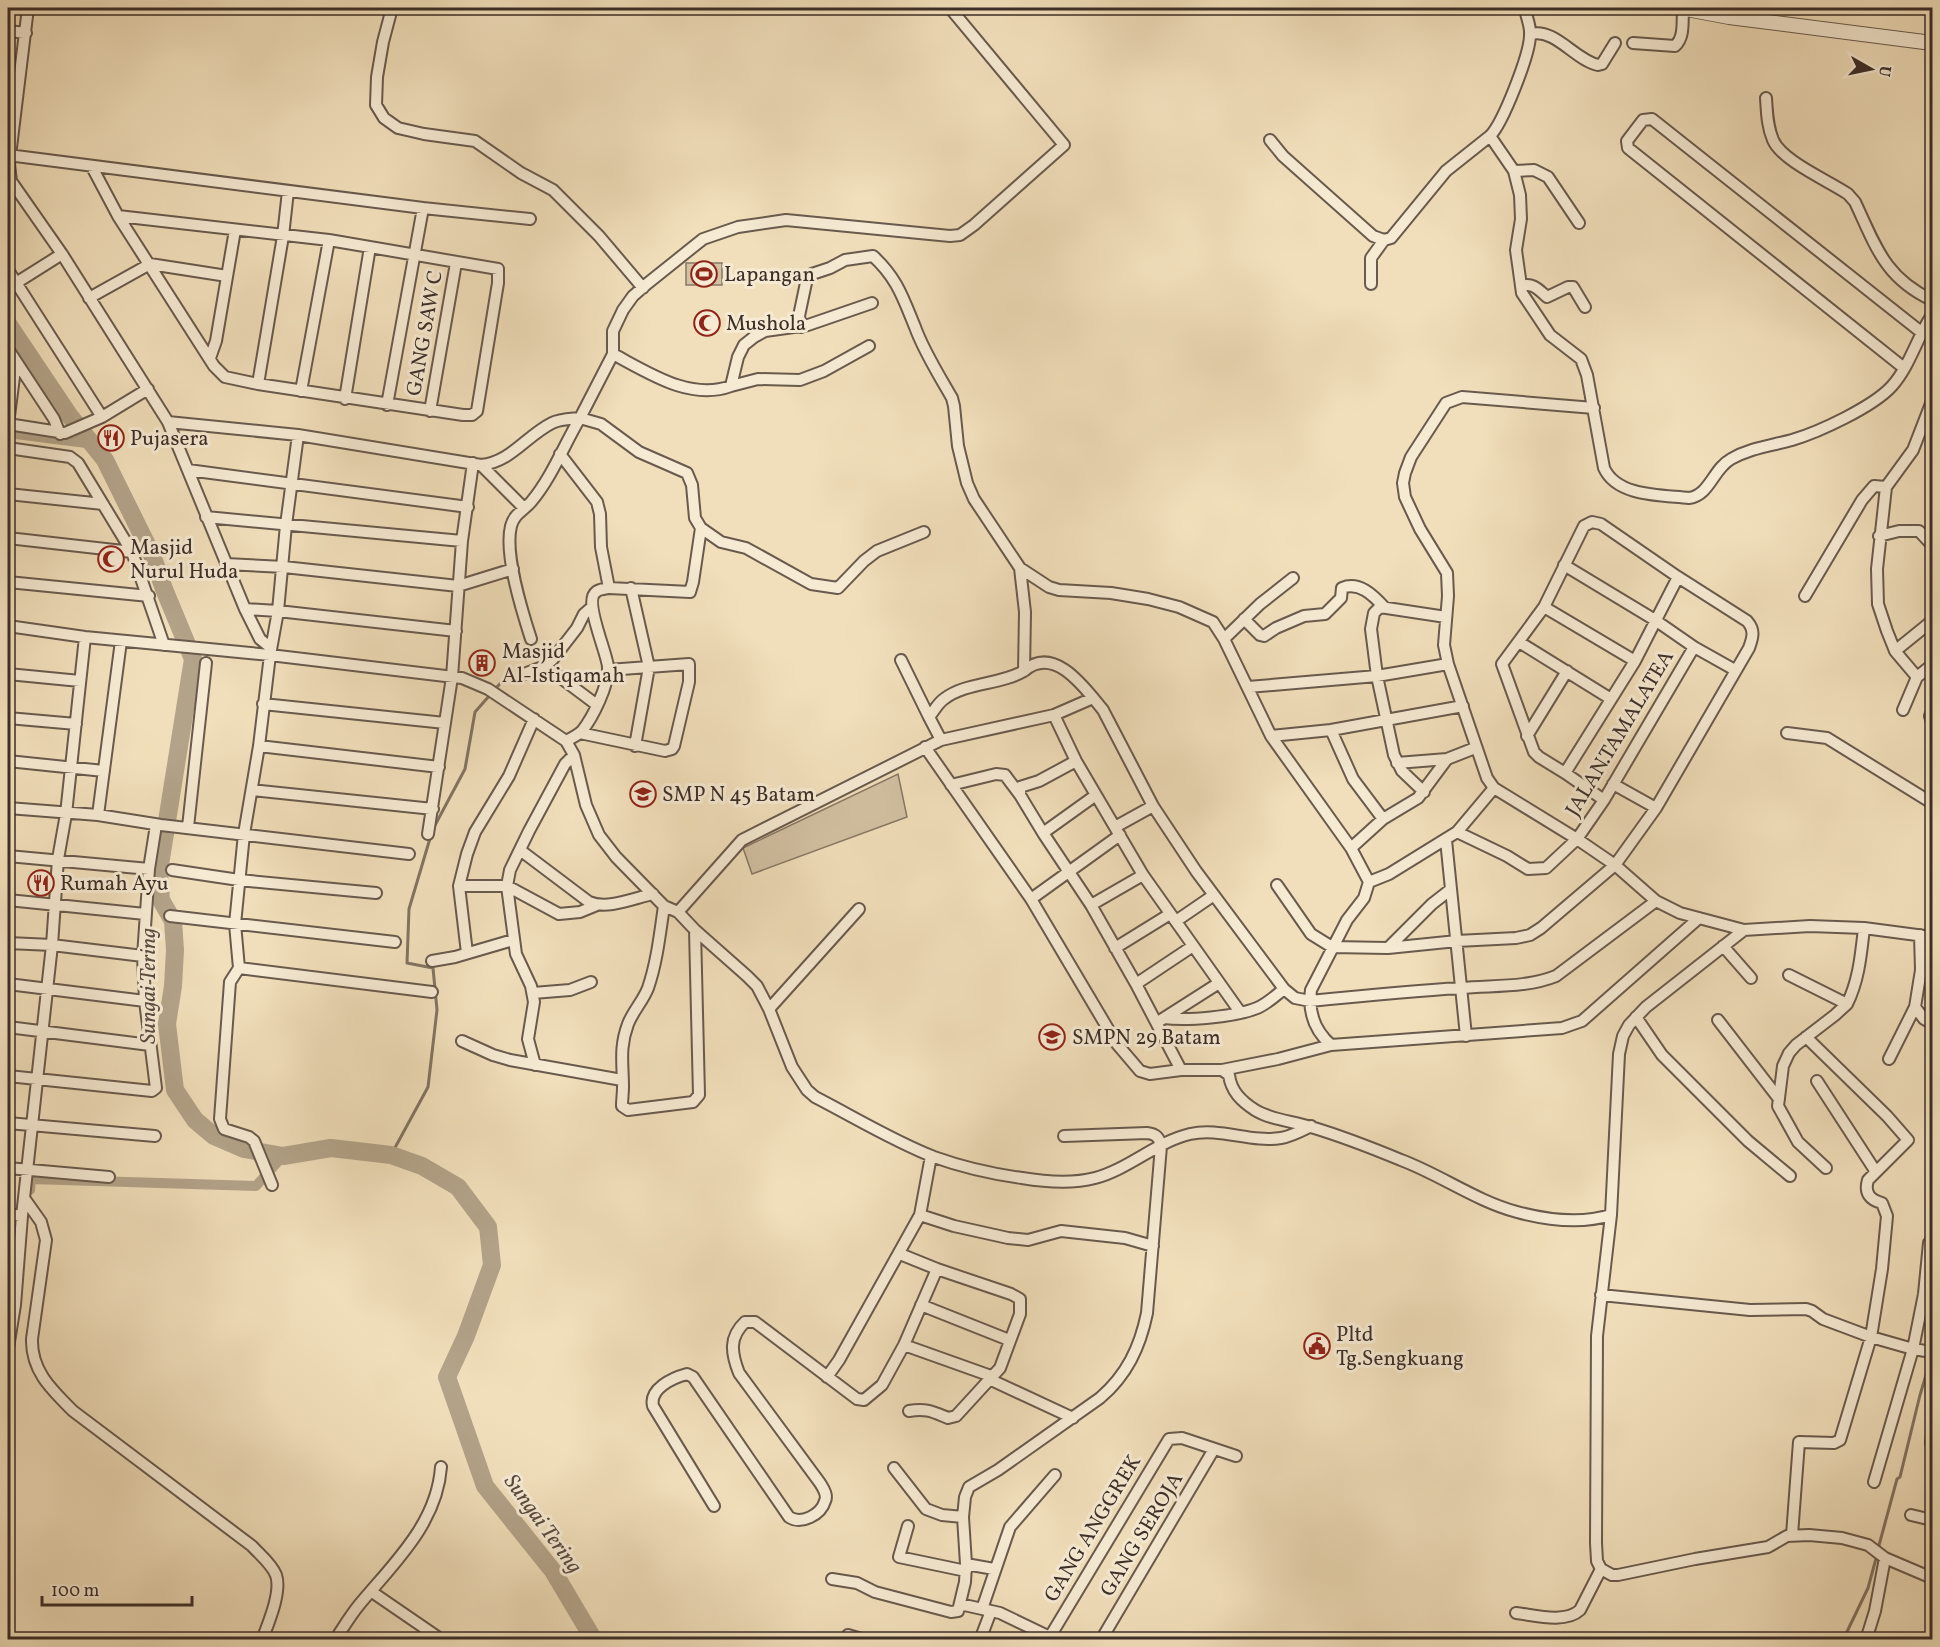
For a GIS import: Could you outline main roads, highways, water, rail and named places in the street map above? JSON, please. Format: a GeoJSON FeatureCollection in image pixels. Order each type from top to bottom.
{"type":"FeatureCollection","features":[{"type":"Feature","properties":{"kind":"waterway","name":"Sungai Tering"},"geometry":{"type":"LineString","coordinates":[[8,324],[69,415],[105,460],[152,555],[193,659],[159,871],[161,900],[173,921],[175,950],[173,986],[167,1024],[175,1090],[195,1120],[214,1136],[244,1149],[283,1156],[331,1148],[391,1155],[422,1166],[458,1187],[488,1227],[492,1265],[466,1336],[447,1377],[485,1486],[553,1571],[594,1640]]}},
{"type":"Feature","properties":{"kind":"waterway"},"geometry":{"type":"LineString","coordinates":[[8,433],[94,444]]}},
{"type":"Feature","properties":{"kind":"waterway"},"geometry":{"type":"LineString","coordinates":[[433,829],[465,769],[475,712],[512,670]]}},
{"type":"Feature","properties":{"kind":"waterway"},"geometry":{"type":"LineString","coordinates":[[391,1155],[428,1087],[437,1010],[433,968],[407,963],[409,909],[431,835]]}},
{"type":"Feature","properties":{"kind":"waterway"},"geometry":{"type":"LineString","coordinates":[[30,1190],[31,1179],[256,1186],[283,1156]]}},
{"type":"Feature","properties":{"kind":"waterway"},"geometry":{"type":"LineString","coordinates":[[1878,1549],[1897,1479],[1900,1477],[1932,1355]]}},
{"type":"Feature","properties":{"kind":"waterway"},"geometry":{"type":"LineString","coordinates":[[1843,1640],[1868,1588],[1877,1555]]}},
{"type":"Feature","properties":{"kind":"place","name":"Lapangan"},"geometry":{"type":"Point","coordinates":[704,274]}},
{"type":"Feature","properties":{"kind":"place","name":"Mushola"},"geometry":{"type":"Point","coordinates":[707,323]}},
{"type":"Feature","properties":{"kind":"place","name":"Pujasera"},"geometry":{"type":"Point","coordinates":[111,438]}},
{"type":"Feature","properties":{"kind":"place","name":"Masjid Nurul Huda"},"geometry":{"type":"Point","coordinates":[111,559]}},
{"type":"Feature","properties":{"kind":"place","name":"Masjid Al-Istiqamah"},"geometry":{"type":"Point","coordinates":[482,663]}},
{"type":"Feature","properties":{"kind":"place","name":"SMP N 45 Batam"},"geometry":{"type":"Point","coordinates":[643,794]}},
{"type":"Feature","properties":{"kind":"place","name":"Rumah Ayu"},"geometry":{"type":"Point","coordinates":[41,883]}},
{"type":"Feature","properties":{"kind":"place","name":"SMPN 29 Batam"},"geometry":{"type":"Point","coordinates":[1052,1037]}},
{"type":"Feature","properties":{"kind":"place","name":"Pltd Tg.Sengkuang"},"geometry":{"type":"Point","coordinates":[1317,1346]}}]}
